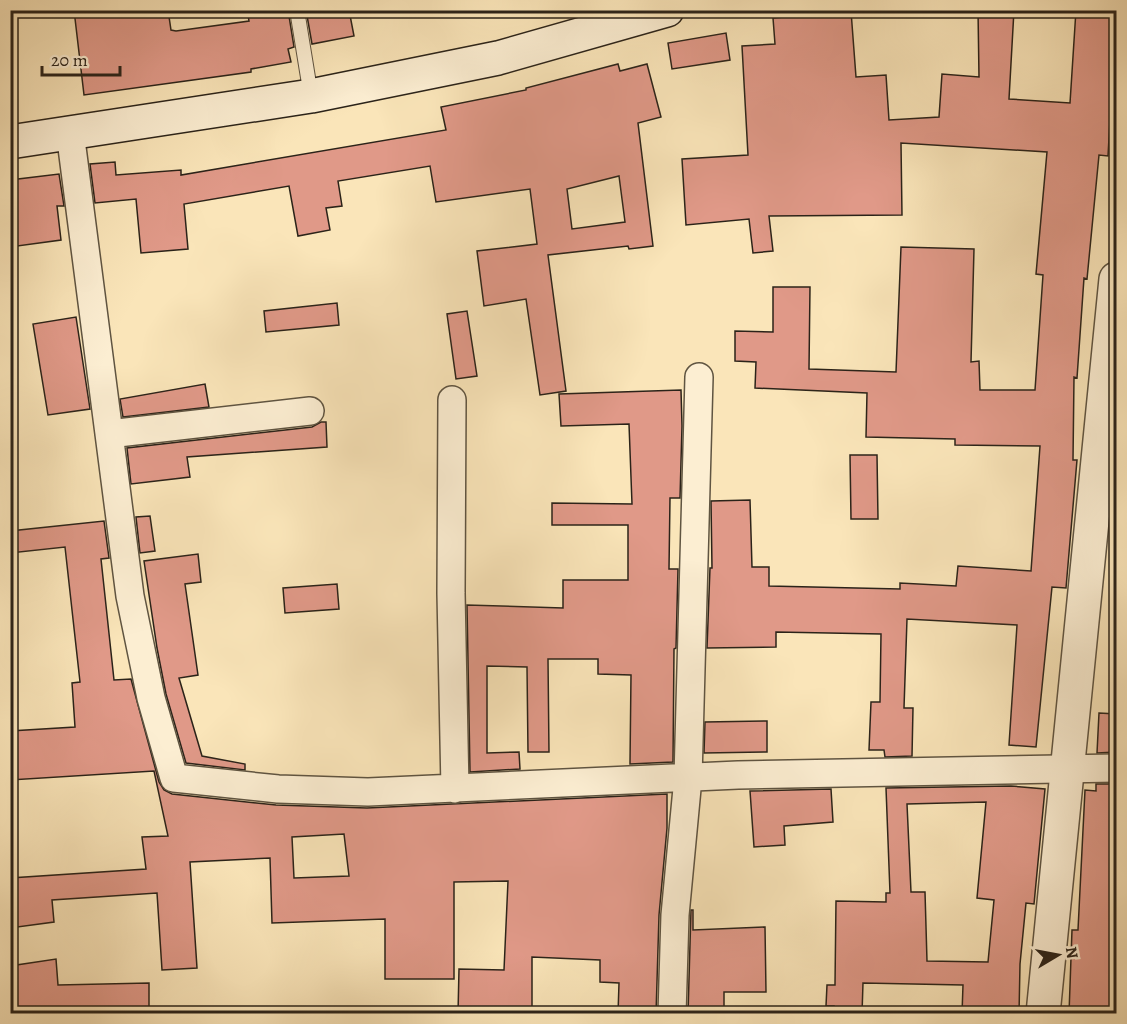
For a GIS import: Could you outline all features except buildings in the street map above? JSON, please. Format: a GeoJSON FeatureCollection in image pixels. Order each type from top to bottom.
{"type":"FeatureCollection","features":[{"type":"Feature","properties":{"kind":"street"},"geometry":{"type":"LineString","coordinates":[[10,142],[311,96],[498,58],[667,10]]}},
{"type":"Feature","properties":{"kind":"street"},"geometry":{"type":"LineString","coordinates":[[69,132],[130,596],[151,698],[174,778],[279,789],[368,792],[738,775],[1116,768]]}},
{"type":"Feature","properties":{"kind":"street"},"geometry":{"type":"LineString","coordinates":[[1043,1014],[1116,279]]}},
{"type":"Feature","properties":{"kind":"street"},"geometry":{"type":"LineString","coordinates":[[672,1014],[675,915],[688,778],[699,378]]}},
{"type":"Feature","properties":{"kind":"street"},"geometry":{"type":"LineString","coordinates":[[452,400],[451,592],[455,789]]}},
{"type":"Feature","properties":{"kind":"street"},"geometry":{"type":"LineString","coordinates":[[109,434],[310,411]]}},
{"type":"Feature","properties":{"kind":"lane"},"geometry":{"type":"LineString","coordinates":[[297,10],[311,96]]}}]}
